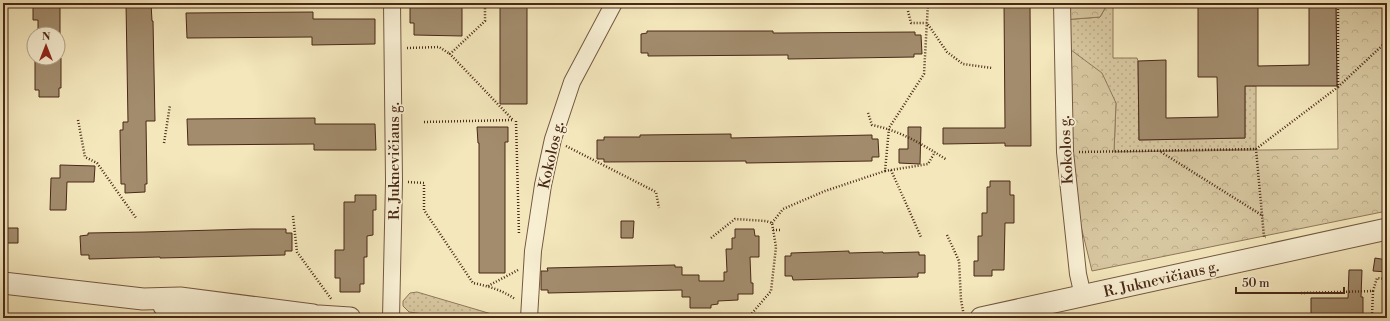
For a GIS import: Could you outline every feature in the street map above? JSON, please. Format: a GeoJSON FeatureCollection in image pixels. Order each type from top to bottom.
{"type":"FeatureCollection","features":[{"type":"Feature","properties":{"kind":"street","name":"R. Juknevičiaus g."},"geometry":{"type":"LineString","coordinates":[[391,318],[394,181],[392,3]]}},
{"type":"Feature","properties":{"kind":"street","name":"Kokolos g."},"geometry":{"type":"LineString","coordinates":[[529,314],[532,261],[543,185],[553,139],[572,82],[614,3]]}},
{"type":"Feature","properties":{"kind":"street","name":"Kokolos g."},"geometry":{"type":"LineString","coordinates":[[1062,3],[1065,152],[1078,274],[1083,296]]}},
{"type":"Feature","properties":{"kind":"street","name":"R. Juknevičiaus g."},"geometry":{"type":"LineString","coordinates":[[981,318],[1387,229]]}},
{"type":"Feature","properties":{"kind":"street"},"geometry":{"type":"LineString","coordinates":[[3,283],[143,299],[180,298],[350,318]]}},
{"type":"Feature","properties":{"kind":"street"},"geometry":{"type":"LineString","coordinates":[[143,299],[179,311],[210,318]]}},
{"type":"Feature","properties":{"kind":"path"},"geometry":{"type":"LineString","coordinates":[[450,54],[485,21],[485,3]]}},
{"type":"Feature","properties":{"kind":"path"},"geometry":{"type":"LineString","coordinates":[[885,171],[889,128],[924,74],[928,3]]}},
{"type":"Feature","properties":{"kind":"path"},"geometry":{"type":"LineString","coordinates":[[1338,3],[1338,87]]}},
{"type":"Feature","properties":{"kind":"path"},"geometry":{"type":"LineString","coordinates":[[908,11],[911,23],[927,23]]}},
{"type":"Feature","properties":{"kind":"path"},"geometry":{"type":"LineString","coordinates":[[927,23],[947,52],[963,64],[992,68]]}},
{"type":"Feature","properties":{"kind":"path"},"geometry":{"type":"LineString","coordinates":[[1065,152],[1256,149],[1338,87],[1387,41]]}},
{"type":"Feature","properties":{"kind":"path"},"geometry":{"type":"LineString","coordinates":[[392,49],[439,47],[450,54],[513,120],[424,122]]}},
{"type":"Feature","properties":{"kind":"path"},"geometry":{"type":"LineString","coordinates":[[164,144],[170,105]]}},
{"type":"Feature","properties":{"kind":"path"},"geometry":{"type":"LineString","coordinates":[[868,113],[872,125],[889,128],[921,143],[947,160]]}},
{"type":"Feature","properties":{"kind":"path"},"geometry":{"type":"LineString","coordinates":[[78,120],[85,157],[97,163],[136,218]]}},
{"type":"Feature","properties":{"kind":"path"},"geometry":{"type":"LineString","coordinates":[[516,121],[519,238]]}},
{"type":"Feature","properties":{"kind":"path"},"geometry":{"type":"LineString","coordinates":[[553,139],[656,192],[659,208]]}},
{"type":"Feature","properties":{"kind":"path"},"geometry":{"type":"LineString","coordinates":[[1256,149],[1264,237],[1270,236]]}},
{"type":"Feature","properties":{"kind":"path"},"geometry":{"type":"LineString","coordinates":[[1160,151],[1263,216]]}},
{"type":"Feature","properties":{"kind":"path"},"geometry":{"type":"LineString","coordinates":[[772,223],[783,209],[825,191],[885,171],[928,164],[934,152]]}},
{"type":"Feature","properties":{"kind":"path"},"geometry":{"type":"LineString","coordinates":[[891,170],[921,237]]}},
{"type":"Feature","properties":{"kind":"path"},"geometry":{"type":"LineString","coordinates":[[394,181],[424,183],[424,210],[473,283],[488,286],[507,294],[529,314]]}},
{"type":"Feature","properties":{"kind":"path"},"geometry":{"type":"LineString","coordinates":[[293,216],[297,252],[318,314]]}},
{"type":"Feature","properties":{"kind":"path"},"geometry":{"type":"LineString","coordinates":[[711,238],[735,219],[766,221],[772,223]]}},
{"type":"Feature","properties":{"kind":"path"},"geometry":{"type":"LineString","coordinates":[[748,318],[770,291],[776,247],[772,223]]}},
{"type":"Feature","properties":{"kind":"path"},"geometry":{"type":"LineString","coordinates":[[774,230],[782,230]]}},
{"type":"Feature","properties":{"kind":"path"},"geometry":{"type":"LineString","coordinates":[[947,235],[959,261],[960,300],[964,318]]}},
{"type":"Feature","properties":{"kind":"path"},"geometry":{"type":"LineString","coordinates":[[488,286],[532,261]]}},
{"type":"Feature","properties":{"kind":"path"},"geometry":{"type":"LineString","coordinates":[[1372,316],[1373,291],[1377,278],[1387,279]]}},
{"type":"Feature","properties":{"kind":"path"},"geometry":{"type":"LineString","coordinates":[[1301,293],[1373,291]]}},
{"type":"Feature","properties":{"kind":"green space"},"geometry":{"type":"Polygon","coordinates":[[[1062,3],[1108,3],[1100,17],[1062,20],[1062,3]]]}},
{"type":"Feature","properties":{"kind":"green space"},"geometry":{"type":"Polygon","coordinates":[[[1108,3],[1113,3],[1113,58],[1137,58],[1138,61],[1139,140],[1245,138],[1245,86],[1256,86],[1256,149],[1114,152],[1116,103],[1063,44],[1062,20],[1100,17],[1108,3]]]}},
{"type":"Feature","properties":{"kind":"green space"},"geometry":{"type":"Polygon","coordinates":[[[1307,3],[1387,3],[1387,211],[1092,271],[1065,161],[1063,44],[1102,73],[1116,103],[1114,152],[1338,149],[1336,7],[1309,7],[1307,3]]]}},
{"type":"Feature","properties":{"kind":"green space"},"geometry":{"type":"Polygon","coordinates":[[[417,292],[495,315],[500,318],[454,318],[409,312],[403,306],[403,301],[410,293],[417,292]]]}},
{"type":"Feature","properties":{"kind":"building"},"geometry":{"type":"Polygon","coordinates":[[[33,3],[60,3],[60,26],[38,26],[38,20],[33,20],[33,3]]]}},
{"type":"Feature","properties":{"kind":"building"},"geometry":{"type":"Polygon","coordinates":[[[126,3],[151,3],[153,21],[155,121],[146,121],[147,184],[145,184],[145,192],[125,193],[125,184],[121,184],[120,130],[123,130],[123,122],[128,122],[126,3]]]}},
{"type":"Feature","properties":{"kind":"building"},"geometry":{"type":"Polygon","coordinates":[[[410,3],[462,3],[462,36],[414,35],[414,23],[410,23],[410,3]]]}},
{"type":"Feature","properties":{"kind":"building"},"geometry":{"type":"Polygon","coordinates":[[[500,3],[527,3],[527,104],[500,104],[500,3]]]}},
{"type":"Feature","properties":{"kind":"building"},"geometry":{"type":"Polygon","coordinates":[[[1004,3],[1030,3],[1031,146],[1005,146],[1005,143],[943,144],[943,128],[1005,128],[1004,3]]]}},
{"type":"Feature","properties":{"kind":"building"},"geometry":{"type":"Polygon","coordinates":[[[1198,3],[1258,3],[1258,66],[1309,65],[1309,7],[1336,6],[1337,86],[1245,86],[1245,138],[1139,140],[1138,61],[1166,60],[1166,118],[1218,117],[1217,77],[1198,77],[1198,3]]]}},
{"type":"Feature","properties":{"kind":"building"},"geometry":{"type":"Polygon","coordinates":[[[313,12],[313,19],[375,19],[375,44],[312,45],[312,37],[187,38],[186,13],[313,12]]]}},
{"type":"Feature","properties":{"kind":"building"},"geometry":{"type":"Polygon","coordinates":[[[647,31],[773,31],[773,33],[915,32],[915,35],[921,35],[922,54],[914,54],[914,57],[788,59],[788,55],[648,56],[648,53],[641,53],[641,34],[647,33],[647,31]]]}},
{"type":"Feature","properties":{"kind":"building"},"geometry":{"type":"Polygon","coordinates":[[[35,66],[61,66],[61,88],[59,88],[59,97],[39,97],[39,90],[35,90],[35,66]]]}},
{"type":"Feature","properties":{"kind":"building"},"geometry":{"type":"Polygon","coordinates":[[[315,118],[315,124],[375,124],[376,150],[314,150],[314,144],[188,145],[187,119],[315,118]]]}},
{"type":"Feature","properties":{"kind":"building"},"geometry":{"type":"Polygon","coordinates":[[[477,127],[508,127],[508,142],[505,142],[505,273],[479,273],[479,143],[477,127]]]}},
{"type":"Feature","properties":{"kind":"building"},"geometry":{"type":"Polygon","coordinates":[[[908,127],[921,127],[920,164],[899,163],[899,149],[908,149],[908,127]]]}},
{"type":"Feature","properties":{"kind":"building"},"geometry":{"type":"Polygon","coordinates":[[[731,134],[731,138],[872,135],[872,139],[878,139],[879,157],[872,157],[872,161],[746,163],[746,161],[604,162],[604,159],[597,159],[597,140],[604,140],[604,137],[731,134]]]}},
{"type":"Feature","properties":{"kind":"building"},"geometry":{"type":"Polygon","coordinates":[[[60,165],[95,166],[94,182],[67,182],[66,210],[50,210],[51,178],[60,178],[60,165]]]}},
{"type":"Feature","properties":{"kind":"building"},"geometry":{"type":"Polygon","coordinates":[[[990,181],[1010,181],[1010,195],[1014,195],[1014,223],[1005,223],[1004,270],[992,270],[992,276],[974,276],[974,261],[978,261],[978,236],[982,236],[982,213],[987,213],[987,187],[990,187],[990,181]]]}},
{"type":"Feature","properties":{"kind":"building"},"geometry":{"type":"Polygon","coordinates":[[[355,195],[376,195],[376,210],[373,210],[373,235],[367,236],[367,257],[364,257],[364,284],[360,284],[360,292],[340,292],[340,278],[335,278],[335,250],[344,250],[344,202],[355,202],[355,195]]]}},
{"type":"Feature","properties":{"kind":"building"},"geometry":{"type":"Polygon","coordinates":[[[621,221],[634,221],[633,238],[621,238],[621,221]]]}},
{"type":"Feature","properties":{"kind":"building"},"geometry":{"type":"Polygon","coordinates":[[[3,228],[18,228],[18,243],[3,243],[3,228]]]}},
{"type":"Feature","properties":{"kind":"building"},"geometry":{"type":"Polygon","coordinates":[[[286,229],[286,233],[292,233],[292,251],[285,251],[285,255],[160,258],[89,259],[89,255],[81,255],[80,236],[88,235],[88,233],[286,229]]]}},
{"type":"Feature","properties":{"kind":"building"},"geometry":{"type":"Polygon","coordinates":[[[735,229],[754,229],[755,236],[759,236],[759,257],[750,257],[753,294],[738,294],[738,300],[718,301],[718,304],[711,305],[711,308],[690,308],[690,297],[682,297],[682,290],[548,293],[548,290],[541,290],[541,271],[548,271],[547,268],[675,265],[675,267],[682,267],[682,275],[699,275],[699,281],[724,281],[724,272],[727,272],[726,249],[732,249],[732,238],[735,238],[735,229]]]}},
{"type":"Feature","properties":{"kind":"building"},"geometry":{"type":"Polygon","coordinates":[[[849,251],[849,253],[919,252],[919,255],[925,255],[925,273],[918,273],[918,277],[793,280],[792,276],[785,276],[785,256],[791,256],[791,253],[849,251]]]}},
{"type":"Feature","properties":{"kind":"building"},"geometry":{"type":"Polygon","coordinates":[[[1375,258],[1387,260],[1387,272],[1373,271],[1375,258]]]}},
{"type":"Feature","properties":{"kind":"building"},"geometry":{"type":"Polygon","coordinates":[[[1349,270],[1362,270],[1361,297],[1363,297],[1363,318],[1311,318],[1311,298],[1348,298],[1349,270]]]}}]}
